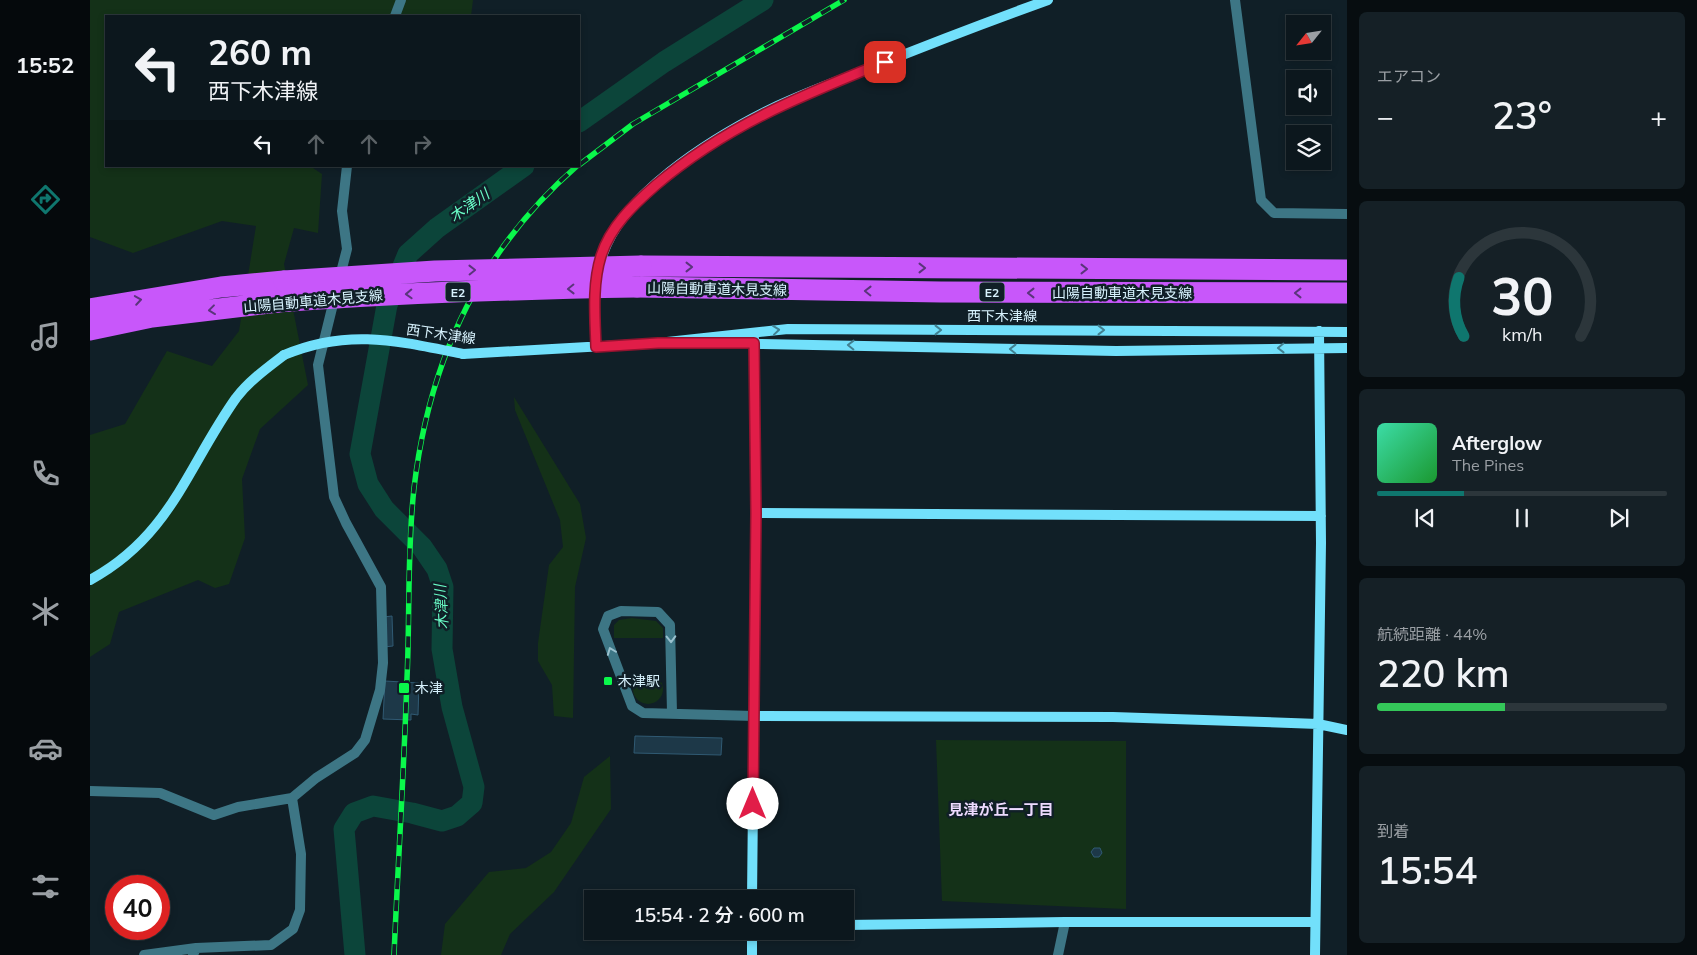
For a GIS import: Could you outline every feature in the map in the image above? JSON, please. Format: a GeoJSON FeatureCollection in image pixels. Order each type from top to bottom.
{"type":"FeatureCollection","features":[{"type":"Feature","properties":{"kind":"highway","name":"山陽自動車道木見支線"},"geometry":{"type":"LineString","coordinates":[[90,308],[221,287],[284,280],[434,271],[640,266],[1347,270]]}},
{"type":"Feature","properties":{"kind":"highway","name":"山陽自動車道木見支線"},"geometry":{"type":"LineString","coordinates":[[90,330],[152,317],[278,302],[486,290],[637,288],[941,292],[1347,293]]}},
{"type":"Feature","properties":{"kind":"street"},"geometry":{"type":"LineString","coordinates":[[395,15],[401,0]]}},
{"type":"Feature","properties":{"kind":"street"},"geometry":{"type":"LineString","coordinates":[[596,347],[594,304],[601,256],[614,229],[636,203],[705,147],[779,105],[956,33],[1048,0]]}},
{"type":"Feature","properties":{"kind":"street"},"geometry":{"type":"LineString","coordinates":[[1234,0],[1261,200],[1274,213],[1347,214]]}},
{"type":"Feature","properties":{"kind":"street"},"geometry":{"type":"LineString","coordinates":[[90,791],[160,793],[214,815],[238,807],[292,798],[316,778],[355,753],[365,740],[380,690],[383,663],[381,587],[334,497],[318,365],[347,249],[342,211],[347,167]]}},
{"type":"Feature","properties":{"kind":"street","name":"西下木津線"},"geometry":{"type":"LineString","coordinates":[[754,338],[788,329],[1347,332]]}},
{"type":"Feature","properties":{"kind":"street"},"geometry":{"type":"LineString","coordinates":[[1315,955],[1321,516],[1320,331]]}},
{"type":"Feature","properties":{"kind":"street","name":"西下木津線"},"geometry":{"type":"LineString","coordinates":[[90,580],[102,574],[137,546],[165,516],[237,397],[257,375],[284,355],[309,344],[345,338],[396,342],[463,354],[754,338],[1116,351],[1347,348]]}},
{"type":"Feature","properties":{"kind":"street"},"geometry":{"type":"LineString","coordinates":[[752,890],[756,513],[754,338]]}},
{"type":"Feature","properties":{"kind":"street"},"geometry":{"type":"LineString","coordinates":[[756,513],[1321,516]]}},
{"type":"Feature","properties":{"kind":"street"},"geometry":{"type":"LineString","coordinates":[[672,713],[670,625],[658,612],[621,611],[608,616],[603,628],[632,706],[644,713],[754,716],[1113,717],[1318,724],[1347,730]]}},
{"type":"Feature","properties":{"kind":"street"},"geometry":{"type":"LineString","coordinates":[[144,955],[272,945],[293,929],[300,910],[301,854],[292,798]]}},
{"type":"Feature","properties":{"kind":"street"},"geometry":{"type":"LineString","coordinates":[[854,925],[1065,922],[1314,922]]}},
{"type":"Feature","properties":{"kind":"street"},"geometry":{"type":"LineString","coordinates":[[1058,955],[1065,922]]}},
{"type":"Feature","properties":{"kind":"street"},"geometry":{"type":"LineString","coordinates":[[752,940],[752,955]]}},
{"type":"Feature","properties":{"kind":"green space"},"geometry":{"type":"Polygon","coordinates":[[[90,0],[473,0],[471,15],[105,15],[105,167],[312,167],[322,174],[318,233],[294,228],[284,264],[308,385],[260,429],[242,479],[245,538],[229,584],[215,588],[198,580],[119,612],[110,644],[90,657],[90,435],[125,424],[167,351],[212,366],[239,331],[256,226],[222,221],[133,253],[90,237],[90,0]]]}},
{"type":"Feature","properties":{"kind":"green space"},"geometry":{"type":"Polygon","coordinates":[[[514,397],[580,504],[586,538],[575,587],[573,718],[554,716],[552,685],[538,661],[538,643],[549,565],[563,547],[560,520],[515,410],[514,397]]]}},
{"type":"Feature","properties":{"kind":"green space"},"geometry":{"type":"Polygon","coordinates":[[[632,618],[656,621],[663,628],[663,638],[614,638],[614,625],[619,620],[632,618]]]}},
{"type":"Feature","properties":{"kind":"green space"},"geometry":{"type":"Polygon","coordinates":[[[648,674],[658,679],[663,689],[658,699],[648,704],[638,699],[633,689],[638,679],[648,674]]]}},
{"type":"Feature","properties":{"kind":"green space"},"geometry":{"type":"Polygon","coordinates":[[[936,740],[1126,741],[1126,909],[942,901],[936,740]]]}},
{"type":"Feature","properties":{"kind":"green space"},"geometry":{"type":"Polygon","coordinates":[[[610,756],[611,809],[554,892],[510,934],[501,955],[441,955],[445,924],[489,872],[526,868],[551,852],[571,823],[584,777],[610,756]]]}},
{"type":"Feature","properties":{"kind":"building"},"geometry":{"type":"Polygon","coordinates":[[[392,616],[393,646],[384,647],[383,617],[392,616]]]}},
{"type":"Feature","properties":{"kind":"building"},"geometry":{"type":"Polygon","coordinates":[[[385,681],[419,683],[418,715],[411,714],[411,720],[383,719],[385,681]]]}},
{"type":"Feature","properties":{"kind":"building"},"geometry":{"type":"Polygon","coordinates":[[[635,736],[722,738],[721,755],[634,753],[635,736]]]}},
{"type":"Feature","properties":{"kind":"building"},"geometry":{"type":"Polygon","coordinates":[[[1094,848],[1100,848],[1102,853],[1099,857],[1094,857],[1091,852],[1094,848]]]}},
{"type":"Feature","properties":{"kind":"waterway","name":"木津川"},"geometry":{"type":"LineString","coordinates":[[580,121],[664,62],[763,0]]}},
{"type":"Feature","properties":{"kind":"waterway","name":"木津川"},"geometry":{"type":"LineString","coordinates":[[355,955],[344,829],[354,813],[373,806],[442,821],[457,816],[472,803],[474,787],[452,707],[442,649],[443,587],[437,569],[422,547],[384,509],[368,484],[360,454],[387,305],[408,254],[437,228],[523,167]]}},
{"type":"Feature","properties":{"kind":"railway"},"geometry":{"type":"LineString","coordinates":[[580,164],[633,124],[844,0]]}},
{"type":"Feature","properties":{"kind":"railway"},"geometry":{"type":"LineString","coordinates":[[394,955],[406,713],[410,535],[421,441],[432,396],[446,353],[464,311],[486,272],[512,234],[542,199],[576,167]]}},
{"type":"Feature","properties":{"kind":"place","name":"木津駅"},"geometry":{"type":"Point","coordinates":[608,681]}},
{"type":"Feature","properties":{"kind":"place","name":"木津"},"geometry":{"type":"Point","coordinates":[404,688]}},
{"type":"Feature","properties":{"kind":"district","name":"見津が丘一丁目"},"geometry":{"type":"Point","coordinates":[1001,809]}},
{"type":"Feature","properties":{"kind":"route"},"geometry":{"type":"LineString","coordinates":[[753,804],[756,513],[754,343],[658,343],[596,347],[594,304],[601,256],[614,229],[636,203],[705,147],[744,123],[779,105],[885,62]]}}]}
